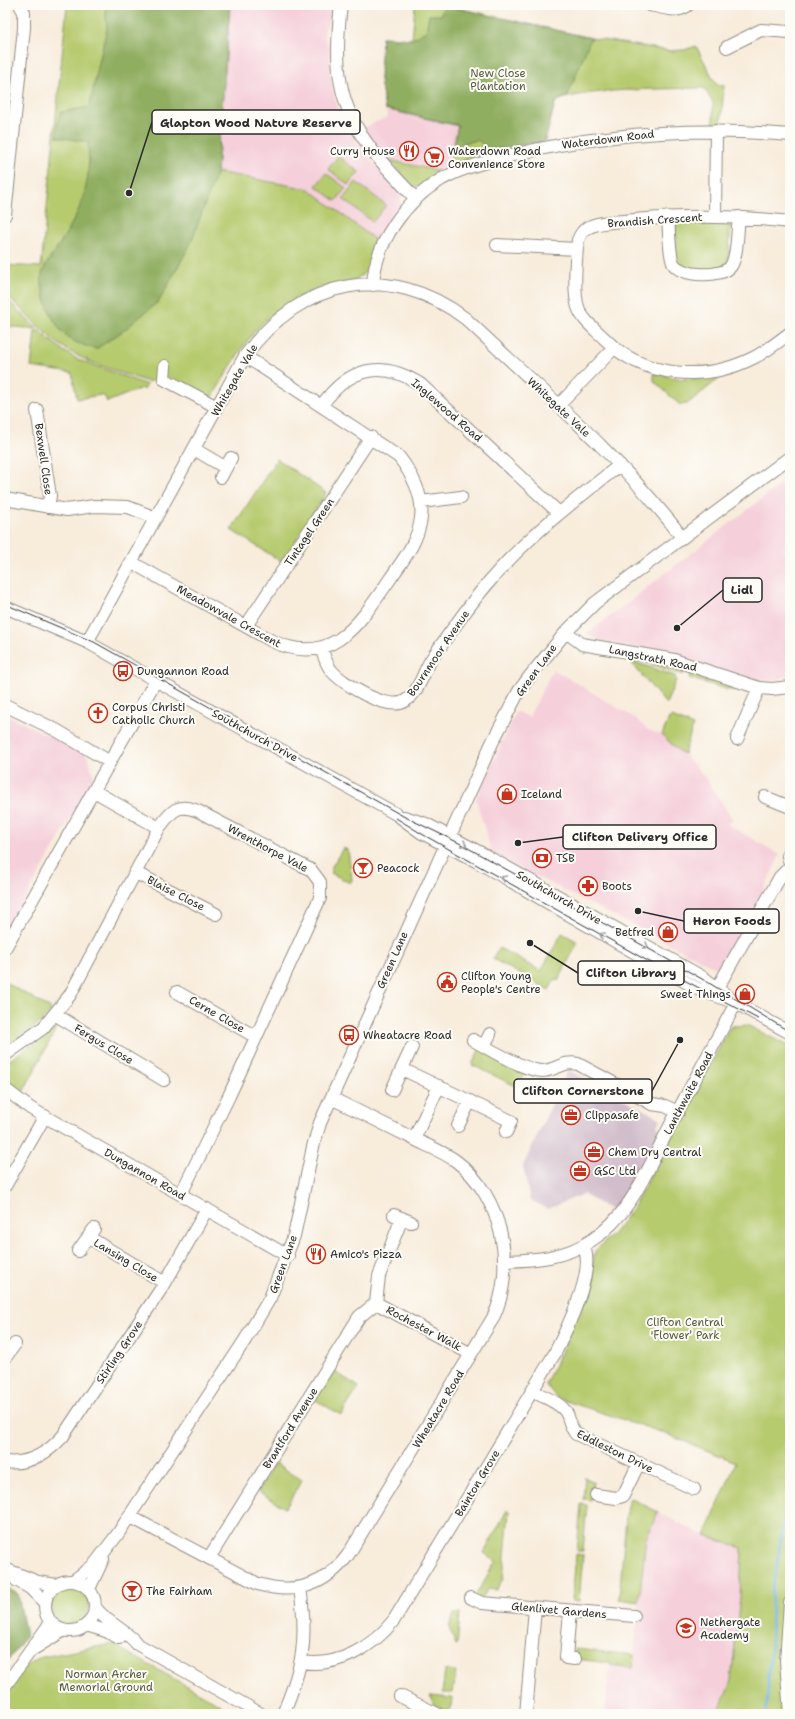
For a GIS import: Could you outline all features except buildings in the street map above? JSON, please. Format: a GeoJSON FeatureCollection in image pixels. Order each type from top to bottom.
{"type":"FeatureCollection","features":[{"type":"Feature","properties":{"kind":"street"},"geometry":{"type":"LineString","coordinates":[[5,216],[24,28],[24,12],[20,5]]}},
{"type":"Feature","properties":{"kind":"street"},"geometry":{"type":"LineString","coordinates":[[341,5],[337,57],[339,79],[345,101],[367,143],[415,198]]}},
{"type":"Feature","properties":{"kind":"street"},"geometry":{"type":"LineString","coordinates":[[650,5],[674,10],[685,8],[688,5]]}},
{"type":"Feature","properties":{"kind":"street"},"geometry":{"type":"LineString","coordinates":[[736,46],[761,30],[790,32]]}},
{"type":"Feature","properties":{"kind":"street"},"geometry":{"type":"LineString","coordinates":[[715,216],[716,132]]}},
{"type":"Feature","properties":{"kind":"street","name":"Waterdown Road"},"geometry":{"type":"LineString","coordinates":[[373,285],[375,270],[382,250],[392,230],[415,198],[441,180],[467,168],[543,148],[633,135],[716,132],[790,135]]}},
{"type":"Feature","properties":{"kind":"street","name":"Brandish Crescent"},"geometry":{"type":"LineString","coordinates":[[790,222],[715,216],[668,217],[594,225],[582,232],[578,240],[577,249],[578,306],[587,321],[614,348],[633,360],[662,370],[679,373],[701,374],[722,370],[756,357],[790,333]]}},
{"type":"Feature","properties":{"kind":"street"},"geometry":{"type":"LineString","coordinates":[[668,217],[672,260],[677,268],[686,273],[720,273],[726,271],[734,260],[739,217]]}},
{"type":"Feature","properties":{"kind":"street"},"geometry":{"type":"LineString","coordinates":[[497,245],[577,249]]}},
{"type":"Feature","properties":{"kind":"street","name":"Whitegate Vale"},"geometry":{"type":"LineString","coordinates":[[87,642],[245,356],[265,331],[297,305],[324,293],[338,289],[373,285],[412,290],[443,303],[455,310],[620,465],[660,508],[682,537]]}},
{"type":"Feature","properties":{"kind":"street"},"geometry":{"type":"LineString","coordinates":[[558,406],[614,348]]}},
{"type":"Feature","properties":{"kind":"street","name":"Meadowvale Crescent"},"geometry":{"type":"LineString","coordinates":[[131,562],[284,646],[302,649],[321,648],[352,631],[363,618],[406,555],[418,531],[421,517],[421,502],[416,485],[402,461],[389,448],[245,356]]}},
{"type":"Feature","properties":{"kind":"street"},"geometry":{"type":"LineString","coordinates":[[165,366],[164,379],[217,407]]}},
{"type":"Feature","properties":{"kind":"street","name":"Inglewood Road"},"geometry":{"type":"LineString","coordinates":[[322,405],[332,390],[361,372],[374,369],[386,370],[410,378],[420,384],[559,513]]}},
{"type":"Feature","properties":{"kind":"street","name":"Bexwell Close"},"geometry":{"type":"LineString","coordinates":[[38,410],[50,496],[48,507]]}},
{"type":"Feature","properties":{"kind":"street","name":"Tintagel Green"},"geometry":{"type":"LineString","coordinates":[[246,626],[371,437]]}},
{"type":"Feature","properties":{"kind":"street"},"geometry":{"type":"LineString","coordinates":[[194,450],[226,468]]}},
{"type":"Feature","properties":{"kind":"street","name":"Green Lane"},"geometry":{"type":"LineString","coordinates":[[73,1581],[94,1565],[108,1547],[261,1315],[288,1256],[320,1123],[447,840],[492,743],[519,691],[543,657],[595,604],[790,457]]}},
{"type":"Feature","properties":{"kind":"street","name":"Bournmoor Avenue"},"geometry":{"type":"LineString","coordinates":[[321,648],[330,669],[336,676],[374,700],[393,704],[404,701],[414,692],[430,662],[480,592],[525,545],[559,513],[620,465]]}},
{"type":"Feature","properties":{"kind":"street"},"geometry":{"type":"LineString","coordinates":[[421,502],[461,497]]}},
{"type":"Feature","properties":{"kind":"street"},"geometry":{"type":"LineString","coordinates":[[5,499],[67,510],[116,506],[143,511],[156,518]]}},
{"type":"Feature","properties":{"kind":"street","name":"Southchurch Drive"},"geometry":{"type":"LineString","coordinates":[[5,607],[87,642],[396,814],[418,820],[476,861],[698,989],[715,991],[790,1032]]}},
{"type":"Feature","properties":{"kind":"street","name":"Langstrath Road"},"geometry":{"type":"LineString","coordinates":[[566,632],[582,644],[674,660],[759,688],[772,690],[790,687]]}},
{"type":"Feature","properties":{"kind":"street"},"geometry":{"type":"LineString","coordinates":[[5,948],[156,680]]}},
{"type":"Feature","properties":{"kind":"street"},"geometry":{"type":"LineString","coordinates":[[735,742],[759,688]]}},
{"type":"Feature","properties":{"kind":"street"},"geometry":{"type":"LineString","coordinates":[[5,706],[56,730],[110,762]]}},
{"type":"Feature","properties":{"kind":"street"},"geometry":{"type":"LineString","coordinates":[[94,791],[159,828]]}},
{"type":"Feature","properties":{"kind":"street"},"geometry":{"type":"LineString","coordinates":[[763,797],[790,807]]}},
{"type":"Feature","properties":{"kind":"street","name":"Wrenthorpe Vale"},"geometry":{"type":"LineString","coordinates":[[5,1055],[32,1038],[56,1015],[84,971],[159,828],[172,811],[178,808],[191,808],[311,870],[320,882],[320,898],[202,1153],[181,1194]]}},
{"type":"Feature","properties":{"kind":"street"},"geometry":{"type":"LineString","coordinates":[[790,846],[788,856],[790,863]]}},
{"type":"Feature","properties":{"kind":"street"},"geometry":{"type":"LineString","coordinates":[[715,991],[780,877],[790,867]]}},
{"type":"Feature","properties":{"kind":"street","name":"Blaise Close"},"geometry":{"type":"LineString","coordinates":[[136,872],[216,914]]}},
{"type":"Feature","properties":{"kind":"street","name":"Cerne Close"},"geometry":{"type":"LineString","coordinates":[[177,992],[256,1037]]}},
{"type":"Feature","properties":{"kind":"street","name":"Lanthwaite Road"},"geometry":{"type":"LineString","coordinates":[[505,1261],[529,1260],[556,1256],[583,1246],[611,1226],[623,1212],[736,1003]]}},
{"type":"Feature","properties":{"kind":"street","name":"Fergus Close"},"geometry":{"type":"LineString","coordinates":[[56,1015],[149,1077],[164,1080]]}},
{"type":"Feature","properties":{"kind":"street"},"geometry":{"type":"LineString","coordinates":[[484,1046],[490,1034]]}},
{"type":"Feature","properties":{"kind":"street"},"geometry":{"type":"LineString","coordinates":[[473,1040],[534,1070],[550,1070],[568,1062],[578,1064],[652,1104],[665,1106],[678,1112]]}},
{"type":"Feature","properties":{"kind":"street"},"geometry":{"type":"LineString","coordinates":[[392,1090],[412,1047]]}},
{"type":"Feature","properties":{"kind":"street"},"geometry":{"type":"LineString","coordinates":[[402,1069],[512,1121],[506,1132]]}},
{"type":"Feature","properties":{"kind":"street"},"geometry":{"type":"LineString","coordinates":[[414,1139],[439,1086]]}},
{"type":"Feature","properties":{"kind":"street","name":"Dungannon Road"},"geometry":{"type":"LineString","coordinates":[[5,1090],[45,1116],[288,1256]]}},
{"type":"Feature","properties":{"kind":"street","name":"Wheatacre Road"},"geometry":{"type":"LineString","coordinates":[[129,1516],[208,1558],[266,1586],[300,1588],[313,1584],[324,1578],[339,1567],[348,1555],[496,1311],[503,1288],[505,1261],[499,1226],[479,1186],[457,1162],[331,1098]]}},
{"type":"Feature","properties":{"kind":"street"},"geometry":{"type":"LineString","coordinates":[[458,1126],[470,1101]]}},
{"type":"Feature","properties":{"kind":"street"},"geometry":{"type":"LineString","coordinates":[[5,1186],[45,1116]]}},
{"type":"Feature","properties":{"kind":"street","name":"Stirling Grove"},"geometry":{"type":"LineString","coordinates":[[5,1462],[17,1462],[35,1458],[58,1442],[165,1283],[207,1209]]}},
{"type":"Feature","properties":{"kind":"street"},"geometry":{"type":"LineString","coordinates":[[376,1303],[379,1276],[402,1218]]}},
{"type":"Feature","properties":{"kind":"street","name":"Lansing Close"},"geometry":{"type":"LineString","coordinates":[[78,1251],[91,1233],[165,1283]]}},
{"type":"Feature","properties":{"kind":"street","name":"Bainton Grove"},"geometry":{"type":"LineString","coordinates":[[302,1662],[322,1663],[346,1656],[373,1641],[389,1627],[401,1610],[555,1353],[573,1313],[587,1264],[587,1254],[583,1246]]}},
{"type":"Feature","properties":{"kind":"street","name":"Rochester Walk"},"geometry":{"type":"LineString","coordinates":[[376,1303],[471,1354]]}},
{"type":"Feature","properties":{"kind":"street","name":"Brantford Avenue"},"geometry":{"type":"LineString","coordinates":[[208,1558],[359,1317],[376,1303]]}},
{"type":"Feature","properties":{"kind":"street","name":"Eddleston Drive"},"geometry":{"type":"LineString","coordinates":[[532,1391],[563,1408],[567,1413],[571,1428],[576,1434],[692,1485]]}},
{"type":"Feature","properties":{"kind":"street"},"geometry":{"type":"LineString","coordinates":[[596,1495],[616,1498],[622,1496],[639,1463]]}},
{"type":"Feature","properties":{"kind":"street","name":"Green Lane"},"geometry":{"type":"LineString","coordinates":[[89,1590],[108,1547]]}},
{"type":"Feature","properties":{"kind":"street"},"geometry":{"type":"LineString","coordinates":[[5,1570],[38,1582],[56,1585]]}},
{"type":"Feature","properties":{"kind":"street"},"geometry":{"type":"LineString","coordinates":[[5,1570],[10,1576],[30,1588],[45,1603]]}},
{"type":"Feature","properties":{"kind":"street"},"geometry":{"type":"LineString","coordinates":[[30,1651],[64,1630],[79,1629],[86,1625],[92,1617],[95,1607],[94,1598],[89,1590],[82,1584],[73,1581],[64,1581],[56,1585],[48,1593],[45,1603],[47,1616],[51,1622],[64,1630]]}},
{"type":"Feature","properties":{"kind":"street"},"geometry":{"type":"LineString","coordinates":[[283,1714],[302,1662],[305,1615],[300,1588]]}},
{"type":"Feature","properties":{"kind":"street","name":"Glenlivet Gardens"},"geometry":{"type":"LineString","coordinates":[[471,1598],[482,1603],[491,1598],[536,1608],[570,1611],[630,1612]]}},
{"type":"Feature","properties":{"kind":"street"},"geometry":{"type":"LineString","coordinates":[[790,1603],[786,1661],[790,1714]]}},
{"type":"Feature","properties":{"kind":"street"},"geometry":{"type":"LineString","coordinates":[[95,1607],[110,1624],[132,1637],[137,1644]]}},
{"type":"Feature","properties":{"kind":"street"},"geometry":{"type":"LineString","coordinates":[[526,1714],[536,1608]]}},
{"type":"Feature","properties":{"kind":"street"},"geometry":{"type":"LineString","coordinates":[[570,1611],[566,1658],[575,1658]]}},
{"type":"Feature","properties":{"kind":"street"},"geometry":{"type":"LineString","coordinates":[[5,1686],[51,1622]]}},
{"type":"Feature","properties":{"kind":"street"},"geometry":{"type":"LineString","coordinates":[[86,1625],[106,1631],[129,1643],[137,1644],[261,1714]]}},
{"type":"Feature","properties":{"kind":"street"},"geometry":{"type":"LineString","coordinates":[[400,1696],[422,1701],[437,1714]]}},
{"type":"Feature","properties":{"kind":"shaded area"},"geometry":{"type":"Polygon","coordinates":[[[230,5],[333,5],[332,19],[325,29],[324,36],[330,47],[330,75],[336,103],[351,133],[366,154],[400,193],[401,205],[378,242],[309,189],[217,172],[230,5]]]}},
{"type":"Feature","properties":{"kind":"shaded area"},"geometry":{"type":"Polygon","coordinates":[[[385,109],[458,126],[450,163],[454,165],[439,171],[389,160],[378,150],[363,128],[388,117],[385,109]]]}},
{"type":"Feature","properties":{"kind":"shaded area"},"geometry":{"type":"Polygon","coordinates":[[[790,477],[790,676],[773,681],[745,678],[649,650],[601,641],[587,634],[790,477]]]}},
{"type":"Feature","properties":{"kind":"shaded area"},"geometry":{"type":"Polygon","coordinates":[[[553,669],[636,719],[648,730],[662,735],[684,754],[708,781],[733,820],[727,824],[780,855],[760,897],[723,966],[717,968],[492,854],[476,799],[516,712],[529,717],[553,669]]]}},
{"type":"Feature","properties":{"kind":"shaded area"},"geometry":{"type":"Polygon","coordinates":[[[5,714],[87,755],[94,776],[5,935],[5,714]]]}},
{"type":"Feature","properties":{"kind":"shaded area"},"geometry":{"type":"Polygon","coordinates":[[[568,1070],[661,1119],[657,1125],[660,1131],[638,1174],[614,1212],[583,1194],[548,1209],[530,1200],[523,1166],[568,1070]]]}},
{"type":"Feature","properties":{"kind":"shaded area","name":"Nethergate Academy"},"geometry":{"type":"Polygon","coordinates":[[[658,1512],[705,1536],[742,1548],[740,1597],[731,1681],[718,1714],[605,1714],[610,1665],[633,1667],[646,1538],[658,1512]]]}},
{"type":"Feature","properties":{"kind":"green space"},"geometry":{"type":"Polygon","coordinates":[[[67,5],[230,5],[217,172],[309,189],[378,242],[371,264],[358,278],[323,287],[304,295],[291,301],[264,321],[240,352],[213,396],[207,396],[159,373],[156,379],[148,382],[78,356],[60,345],[36,324],[5,293],[5,265],[41,267],[67,5]]]}},
{"type":"Feature","properties":{"kind":"green space"},"geometry":{"type":"Polygon","coordinates":[[[105,5],[230,5],[217,172],[190,245],[159,301],[123,331],[96,349],[74,341],[66,336],[59,328],[44,297],[42,289],[42,274],[80,208],[84,196],[88,172],[88,142],[57,137],[57,124],[61,112],[89,107],[107,28],[105,5]]]}},
{"type":"Feature","properties":{"kind":"green space","name":"New Close Plantation"},"geometry":{"type":"Polygon","coordinates":[[[415,5],[444,5],[591,38],[670,51],[684,50],[696,46],[716,84],[724,85],[721,125],[713,125],[713,103],[704,88],[626,90],[582,94],[565,98],[555,103],[545,141],[489,151],[454,165],[450,163],[458,126],[385,109],[380,79],[382,37],[412,39],[415,5]]]}},
{"type":"Feature","properties":{"kind":"green space","name":"New Close Plantation"},"geometry":{"type":"Polygon","coordinates":[[[444,5],[591,38],[567,97],[560,99],[555,103],[545,141],[489,151],[478,140],[460,144],[451,156],[458,125],[385,109],[380,79],[382,37],[413,39],[426,31],[429,15],[441,15],[444,5]]]}},
{"type":"Feature","properties":{"kind":"green space"},"geometry":{"type":"Polygon","coordinates":[[[338,156],[359,172],[348,185],[328,169],[338,156]]]}},
{"type":"Feature","properties":{"kind":"green space"},"geometry":{"type":"Polygon","coordinates":[[[389,160],[439,171],[418,187],[413,186],[389,160]]]}},
{"type":"Feature","properties":{"kind":"green space"},"geometry":{"type":"Polygon","coordinates":[[[326,173],[346,188],[336,201],[316,186],[326,173]]]}},
{"type":"Feature","properties":{"kind":"green space"},"geometry":{"type":"Polygon","coordinates":[[[356,182],[386,205],[373,222],[343,199],[356,182]]]}},
{"type":"Feature","properties":{"kind":"green space"},"geometry":{"type":"Polygon","coordinates":[[[675,222],[731,222],[728,262],[719,270],[683,271],[676,262],[675,222]]]}},
{"type":"Feature","properties":{"kind":"green space"},"geometry":{"type":"Polygon","coordinates":[[[5,297],[37,329],[5,326],[5,297]]]}},
{"type":"Feature","properties":{"kind":"green space"},"geometry":{"type":"Polygon","coordinates":[[[35,331],[39,331],[64,351],[77,359],[147,385],[144,390],[142,388],[107,402],[105,397],[101,395],[77,399],[72,373],[31,367],[35,331]]]}},
{"type":"Feature","properties":{"kind":"green space"},"geometry":{"type":"Polygon","coordinates":[[[654,373],[682,379],[720,378],[687,404],[680,405],[654,381],[654,373]]]}},
{"type":"Feature","properties":{"kind":"green space"},"geometry":{"type":"Polygon","coordinates":[[[277,459],[326,493],[282,562],[231,530],[277,459]]]}},
{"type":"Feature","properties":{"kind":"green space"},"geometry":{"type":"Polygon","coordinates":[[[648,659],[685,668],[683,675],[649,663],[648,659]]]}},
{"type":"Feature","properties":{"kind":"green space"},"geometry":{"type":"Polygon","coordinates":[[[629,660],[675,676],[676,680],[666,704],[629,660]]]}},
{"type":"Feature","properties":{"kind":"green space"},"geometry":{"type":"Polygon","coordinates":[[[692,669],[746,689],[729,690],[689,678],[692,669]]]}},
{"type":"Feature","properties":{"kind":"green space"},"geometry":{"type":"Polygon","coordinates":[[[672,717],[693,726],[684,754],[662,735],[669,718],[672,717]]]}},
{"type":"Feature","properties":{"kind":"green space"},"geometry":{"type":"Polygon","coordinates":[[[343,848],[348,850],[352,880],[350,883],[331,873],[331,868],[343,848]]]}},
{"type":"Feature","properties":{"kind":"green space"},"geometry":{"type":"Polygon","coordinates":[[[562,933],[578,942],[558,981],[555,979],[549,990],[493,959],[499,948],[541,971],[562,933]]]}},
{"type":"Feature","properties":{"kind":"green space"},"geometry":{"type":"Polygon","coordinates":[[[5,982],[50,1008],[51,1012],[38,1025],[5,1049],[5,982]]]}},
{"type":"Feature","properties":{"kind":"green space"},"geometry":{"type":"Polygon","coordinates":[[[59,1023],[21,1096],[5,1081],[5,1063],[39,1040],[53,1025],[59,1023]]]}},
{"type":"Feature","properties":{"kind":"green space","name":"Clifton Central 'Flower' Park"},"geometry":{"type":"Polygon","coordinates":[[[747,1025],[790,1047],[790,1574],[784,1609],[782,1644],[784,1714],[718,1714],[731,1681],[740,1597],[742,1548],[705,1536],[736,1462],[661,1432],[563,1400],[556,1397],[545,1384],[561,1353],[591,1272],[595,1251],[612,1235],[633,1208],[731,1026],[747,1025]]]}},
{"type":"Feature","properties":{"kind":"green space"},"geometry":{"type":"Polygon","coordinates":[[[480,1048],[526,1071],[518,1087],[472,1065],[480,1048]]]}},
{"type":"Feature","properties":{"kind":"green space"},"geometry":{"type":"Polygon","coordinates":[[[332,1370],[359,1387],[341,1415],[314,1399],[332,1370]]]}},
{"type":"Feature","properties":{"kind":"green space"},"geometry":{"type":"Polygon","coordinates":[[[275,1463],[302,1480],[285,1508],[258,1491],[275,1463]]]}},
{"type":"Feature","properties":{"kind":"green space"},"geometry":{"type":"Polygon","coordinates":[[[585,1477],[593,1482],[591,1500],[583,1499],[585,1477]]]}},
{"type":"Feature","properties":{"kind":"green space"},"geometry":{"type":"Polygon","coordinates":[[[630,1498],[658,1512],[646,1538],[639,1602],[619,1599],[627,1506],[630,1498]]]}},
{"type":"Feature","properties":{"kind":"green space"},"geometry":{"type":"Polygon","coordinates":[[[581,1504],[587,1505],[583,1551],[577,1551],[581,1504]]]}},
{"type":"Feature","properties":{"kind":"green space"},"geometry":{"type":"Polygon","coordinates":[[[507,1510],[509,1511],[503,1579],[496,1590],[488,1589],[481,1599],[475,1596],[496,1561],[484,1553],[507,1510]]]}},
{"type":"Feature","properties":{"kind":"green space"},"geometry":{"type":"Polygon","coordinates":[[[576,1554],[583,1555],[579,1602],[572,1601],[576,1554]]]}},
{"type":"Feature","properties":{"kind":"green space"},"geometry":{"type":"Polygon","coordinates":[[[5,1587],[18,1594],[26,1636],[5,1665],[5,1587]]]}},
{"type":"Feature","properties":{"kind":"green space"},"geometry":{"type":"Polygon","coordinates":[[[66,1587],[74,1587],[84,1592],[88,1599],[88,1613],[84,1620],[74,1625],[66,1625],[56,1620],[54,1617],[51,1610],[51,1602],[56,1592],[59,1590],[66,1587]]]}},
{"type":"Feature","properties":{"kind":"green space"},"geometry":{"type":"Polygon","coordinates":[[[454,1614],[460,1614],[457,1646],[449,1627],[454,1614]]]}},
{"type":"Feature","properties":{"kind":"green space","name":"Norman Archer Memorial Ground"},"geometry":{"type":"Polygon","coordinates":[[[112,1644],[235,1713],[5,1714],[5,1700],[12,1686],[25,1668],[36,1659],[112,1644]]]}},
{"type":"Feature","properties":{"kind":"green space"},"geometry":{"type":"Polygon","coordinates":[[[575,1649],[634,1655],[633,1668],[610,1665],[610,1663],[574,1659],[575,1649]]]}},
{"type":"Feature","properties":{"kind":"green space"},"geometry":{"type":"Polygon","coordinates":[[[445,1670],[456,1671],[453,1693],[442,1693],[445,1670]]]}},
{"type":"Feature","properties":{"kind":"green space"},"geometry":{"type":"Polygon","coordinates":[[[430,1696],[452,1698],[451,1709],[446,1711],[434,1705],[430,1696]]]}},
{"type":"Feature","properties":{"kind":"waterway"},"geometry":{"type":"LineString","coordinates":[[766,1714],[771,1644],[772,1591],[790,1489]]}},
{"type":"Feature","properties":{"kind":"tram line"},"geometry":{"type":"LineString","coordinates":[[5,604],[94,642],[403,816],[459,843],[628,937],[709,983],[790,1032]]}},
{"type":"Feature","properties":{"kind":"tram line"},"geometry":{"type":"LineString","coordinates":[[396,818],[646,960],[758,1019]]}},
{"type":"Feature","properties":{"kind":"place","name":"Curry House"},"geometry":{"type":"Point","coordinates":[409,151]}},
{"type":"Feature","properties":{"kind":"place","name":"Waterdown Road Convenience Store"},"geometry":{"type":"Point","coordinates":[434,157]}},
{"type":"Feature","properties":{"kind":"place","name":"Glapton Wood Nature Reserve"},"geometry":{"type":"Point","coordinates":[129,193]}},
{"type":"Feature","properties":{"kind":"place","name":"Lidl"},"geometry":{"type":"Point","coordinates":[677,628]}},
{"type":"Feature","properties":{"kind":"place","name":"Dungannon Road"},"geometry":{"type":"Point","coordinates":[123,671]}},
{"type":"Feature","properties":{"kind":"place","name":"Corpus Christi Catholic Church"},"geometry":{"type":"Point","coordinates":[98,713]}},
{"type":"Feature","properties":{"kind":"place","name":"Iceland"},"geometry":{"type":"Point","coordinates":[507,794]}},
{"type":"Feature","properties":{"kind":"place","name":"Clifton Delivery Office"},"geometry":{"type":"Point","coordinates":[518,843]}},
{"type":"Feature","properties":{"kind":"place","name":"TSB"},"geometry":{"type":"Point","coordinates":[542,858]}},
{"type":"Feature","properties":{"kind":"place","name":"Peacock"},"geometry":{"type":"Point","coordinates":[363,868]}},
{"type":"Feature","properties":{"kind":"place","name":"Boots"},"geometry":{"type":"Point","coordinates":[588,886]}},
{"type":"Feature","properties":{"kind":"place","name":"Heron Foods"},"geometry":{"type":"Point","coordinates":[638,911]}},
{"type":"Feature","properties":{"kind":"place","name":"Betfred"},"geometry":{"type":"Point","coordinates":[668,932]}},
{"type":"Feature","properties":{"kind":"place","name":"Clifton Library"},"geometry":{"type":"Point","coordinates":[530,943]}},
{"type":"Feature","properties":{"kind":"place","name":"Clifton Young People's Centre"},"geometry":{"type":"Point","coordinates":[447,982]}},
{"type":"Feature","properties":{"kind":"place","name":"Sweet Things"},"geometry":{"type":"Point","coordinates":[745,994]}},
{"type":"Feature","properties":{"kind":"place","name":"Wheatacre Road"},"geometry":{"type":"Point","coordinates":[349,1035]}},
{"type":"Feature","properties":{"kind":"place","name":"Clifton Cornerstone"},"geometry":{"type":"Point","coordinates":[680,1040]}},
{"type":"Feature","properties":{"kind":"place","name":"Clippasafe"},"geometry":{"type":"Point","coordinates":[571,1115]}},
{"type":"Feature","properties":{"kind":"place","name":"Chem Dry Central"},"geometry":{"type":"Point","coordinates":[594,1152]}},
{"type":"Feature","properties":{"kind":"place","name":"GSC Ltd"},"geometry":{"type":"Point","coordinates":[580,1171]}},
{"type":"Feature","properties":{"kind":"place","name":"Amico's Pizza"},"geometry":{"type":"Point","coordinates":[316,1254]}},
{"type":"Feature","properties":{"kind":"place","name":"The Fairham"},"geometry":{"type":"Point","coordinates":[132,1591]}},
{"type":"Feature","properties":{"kind":"place","name":"Nethergate Academy"},"geometry":{"type":"Point","coordinates":[686,1628]}}]}
